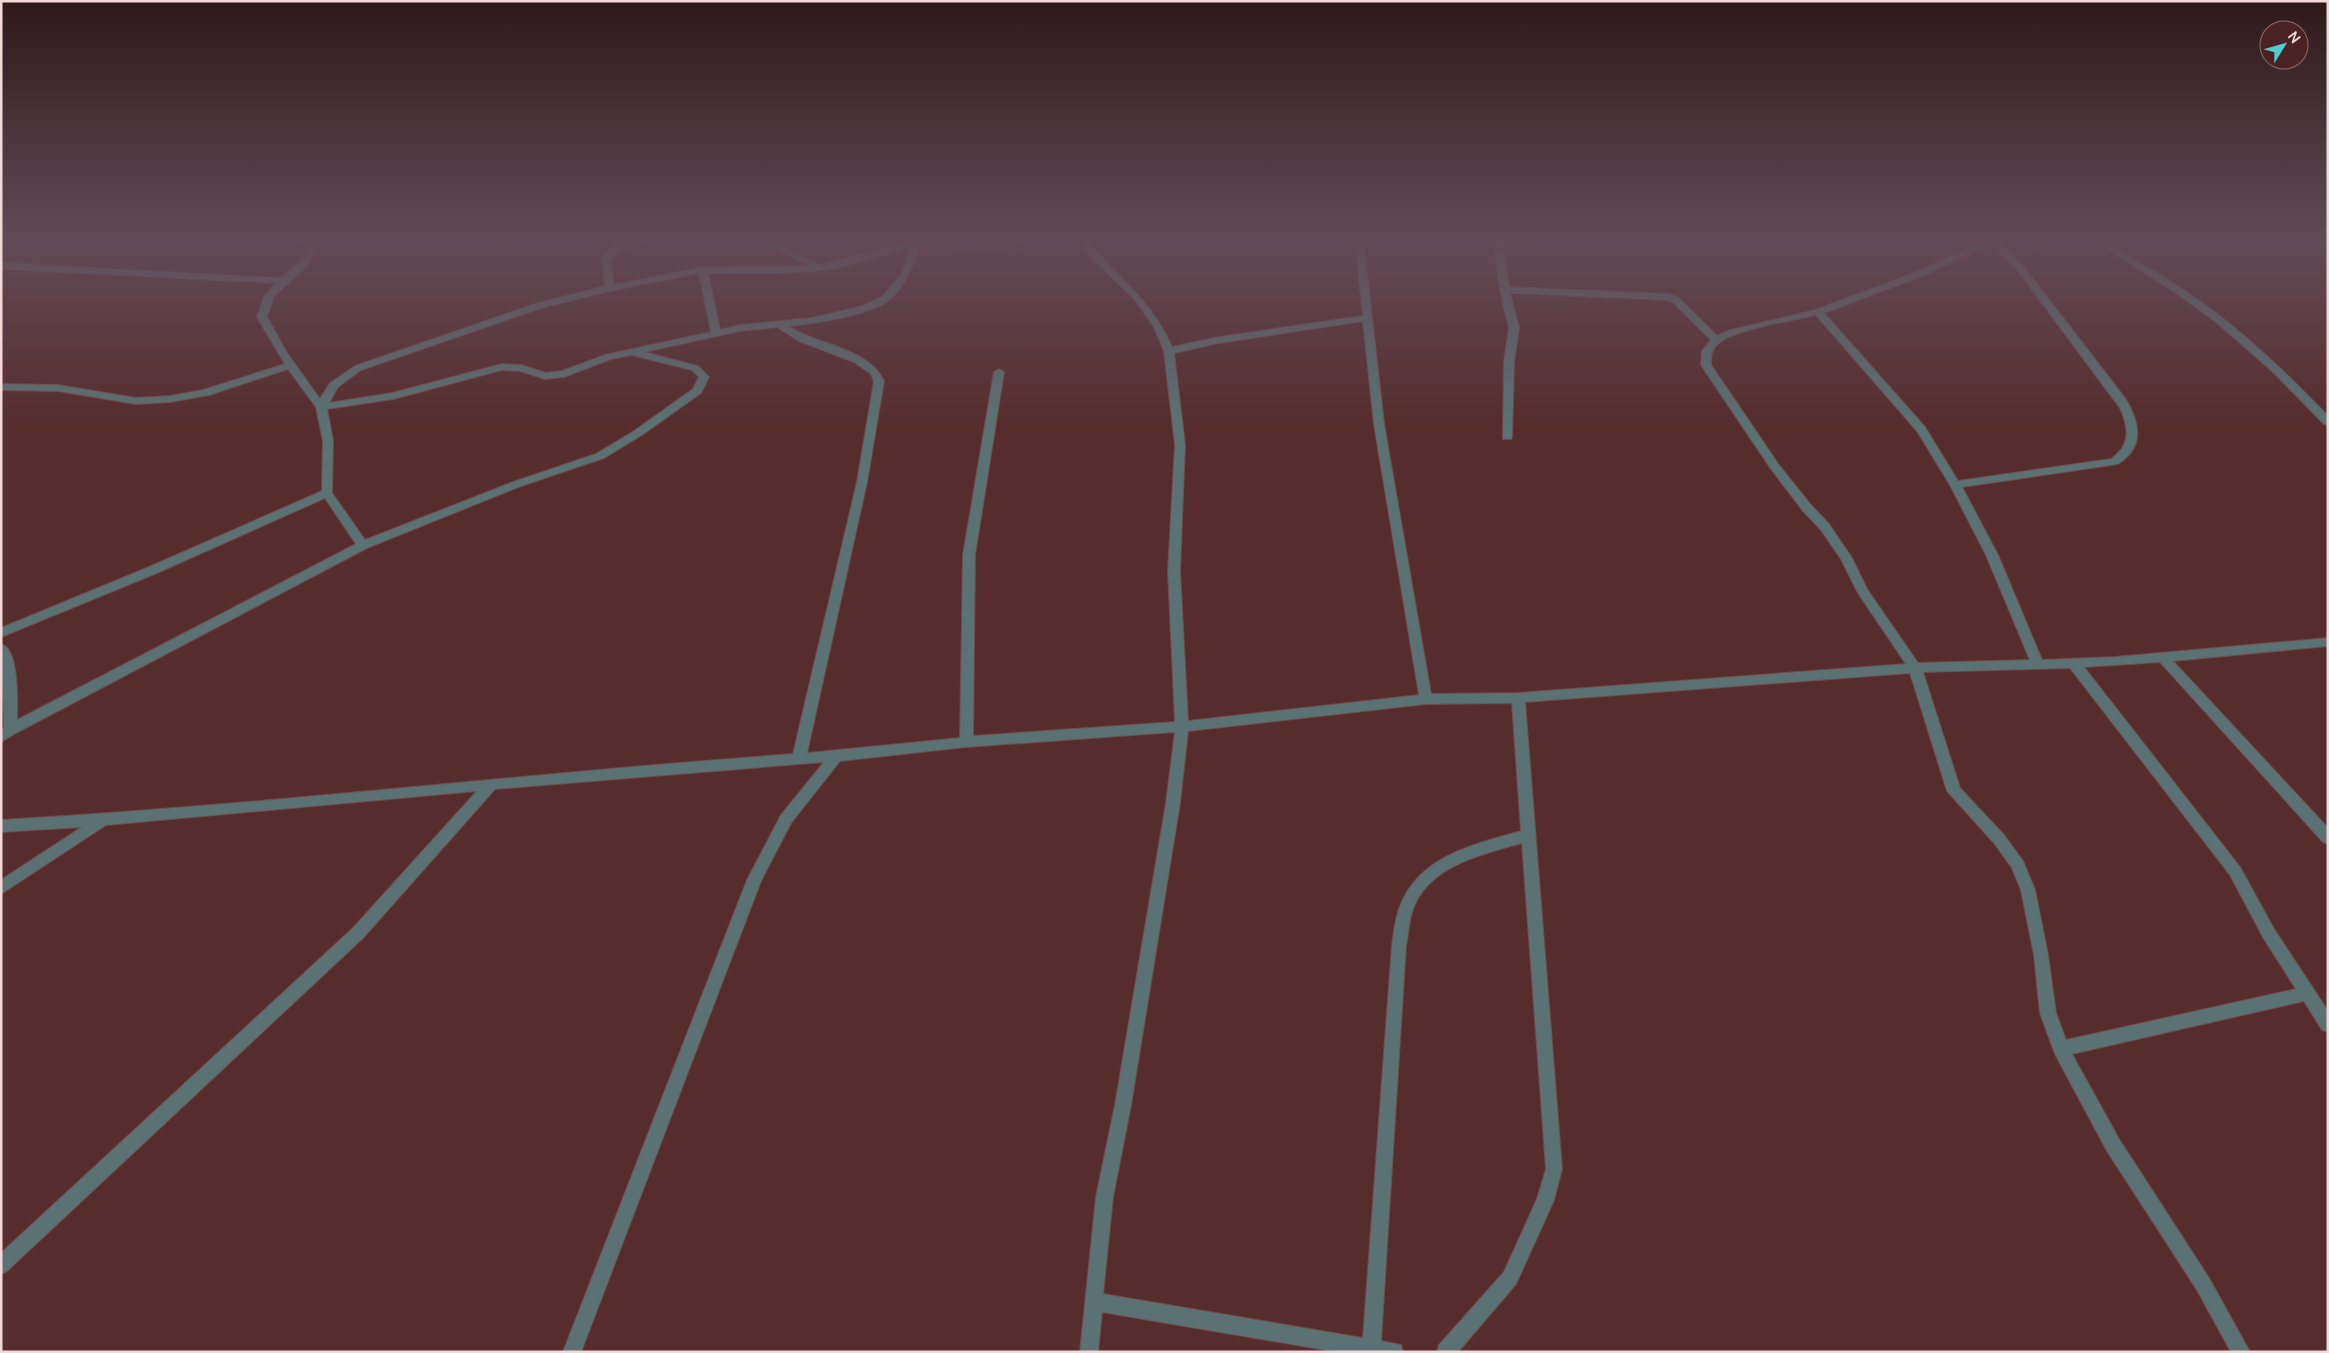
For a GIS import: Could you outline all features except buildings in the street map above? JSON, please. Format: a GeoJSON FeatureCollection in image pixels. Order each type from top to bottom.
{"type":"FeatureCollection","features":[{"type":"Feature","properties":{"kind":"street"},"geometry":{"type":"LineString","coordinates":[[268,300],[262,317],[274,343],[289,366],[321,407],[328,440],[327,493],[363,545]]}},
{"type":"Feature","properties":{"kind":"street"},"geometry":{"type":"LineString","coordinates":[[321,407],[334,384],[358,368],[538,306],[561,300]]}},
{"type":"Feature","properties":{"kind":"street"},"geometry":{"type":"LineString","coordinates":[[709,300],[716,334]]}},
{"type":"Feature","properties":{"kind":"street"},"geometry":{"type":"LineString","coordinates":[[321,407],[393,396],[502,367],[521,368],[545,376],[564,374],[608,357],[740,328],[811,321],[866,308],[883,300]]}},
{"type":"Feature","properties":{"kind":"street"},"geometry":{"type":"LineString","coordinates":[[1089,1352],[1102,1206],[1111,1151],[1128,1075],[1173,802],[1182,727],[1174,571],[1180,446],[1169,351],[1159,327],[1140,300]]}},
{"type":"Feature","properties":{"kind":"street"},"geometry":{"type":"LineString","coordinates":[[1365,300],[1379,424],[1426,699]]}},
{"type":"Feature","properties":{"kind":"street"},"geometry":{"type":"LineString","coordinates":[[1507,300],[1514,328],[1509,362],[1507,437]]}},
{"type":"Feature","properties":{"kind":"street"},"geometry":{"type":"LineString","coordinates":[[1676,300],[1716,340]]}},
{"type":"Feature","properties":{"kind":"street"},"geometry":{"type":"LineString","coordinates":[[1850,300],[1818,312],[1730,333],[1716,340],[1707,351],[1706,365],[1775,468],[1825,527],[1846,558],[1862,590],[1915,668],[1954,790],[1999,839],[2018,865],[2028,890],[2042,955],[2048,1013],[2061,1049],[2114,1145],[2202,1284],[2241,1352]]}},
{"type":"Feature","properties":{"kind":"street"},"geometry":{"type":"LineString","coordinates":[[1955,485],[2114,462],[2121,459],[2128,450],[2133,431],[2131,415],[2045,300]]}},
{"type":"Feature","properties":{"kind":"street"},"geometry":{"type":"LineString","coordinates":[[2191,300],[2288,380],[2328,422]]}},
{"type":"Feature","properties":{"kind":"street"},"geometry":{"type":"LineString","coordinates":[[1818,312],[1921,429],[1955,485],[1992,556],[2037,663]]}},
{"type":"Feature","properties":{"kind":"street"},"geometry":{"type":"LineString","coordinates":[[1169,351],[1219,340],[1367,318]]}},
{"type":"Feature","properties":{"kind":"street"},"geometry":{"type":"LineString","coordinates":[[778,324],[801,338],[838,349],[873,370],[878,375],[879,381],[862,482],[799,758]]}},
{"type":"Feature","properties":{"kind":"street"},"geometry":{"type":"LineString","coordinates":[[661,359],[662,346]]}},
{"type":"Feature","properties":{"kind":"street"},"geometry":{"type":"LineString","coordinates":[[6,733],[363,545],[517,484],[600,456],[638,433],[697,391],[704,377],[695,368],[633,352]]}},
{"type":"Feature","properties":{"kind":"street"},"geometry":{"type":"LineString","coordinates":[[1,386],[58,388],[136,401],[153,400],[205,393],[289,366]]}},
{"type":"Feature","properties":{"kind":"street"},"geometry":{"type":"LineString","coordinates":[[966,742],[969,555],[999,372]]}},
{"type":"Feature","properties":{"kind":"street"},"geometry":{"type":"LineString","coordinates":[[1,633],[153,570],[327,493]]}},
{"type":"Feature","properties":{"kind":"street"},"geometry":{"type":"LineString","coordinates":[[1,826],[103,820],[492,784],[836,756],[966,742],[1182,727],[1426,699],[1518,698],[1915,668],[2037,663],[2074,664],[2327,643]]}},
{"type":"Feature","properties":{"kind":"street"},"geometry":{"type":"LineString","coordinates":[[1,648],[10,671],[6,733]]}},
{"type":"Feature","properties":{"kind":"street"},"geometry":{"type":"LineString","coordinates":[[2163,658],[2328,838]]}},
{"type":"Feature","properties":{"kind":"street"},"geometry":{"type":"LineString","coordinates":[[2074,664],[2235,871],[2269,934],[2328,1025]]}},
{"type":"Feature","properties":{"kind":"street"},"geometry":{"type":"LineString","coordinates":[[1446,1352],[1510,1278],[1545,1200],[1554,1169],[1518,698]]}},
{"type":"Feature","properties":{"kind":"street"},"geometry":{"type":"LineString","coordinates":[[572,1352],[754,880],[786,820],[836,756]]}},
{"type":"Feature","properties":{"kind":"street"},"geometry":{"type":"LineString","coordinates":[[1,1265],[358,933],[492,784]]}},
{"type":"Feature","properties":{"kind":"street"},"geometry":{"type":"LineString","coordinates":[[1,888],[103,820]]}},
{"type":"Feature","properties":{"kind":"street"},"geometry":{"type":"LineString","coordinates":[[1371,1348],[1399,945],[1409,900],[1424,878],[1453,858],[1529,835]]}},
{"type":"Feature","properties":{"kind":"street"},"geometry":{"type":"LineString","coordinates":[[2061,1049],[2307,993]]}},
{"type":"Feature","properties":{"kind":"street"},"geometry":{"type":"LineString","coordinates":[[1094,1302],[1394,1352]]}}]}
